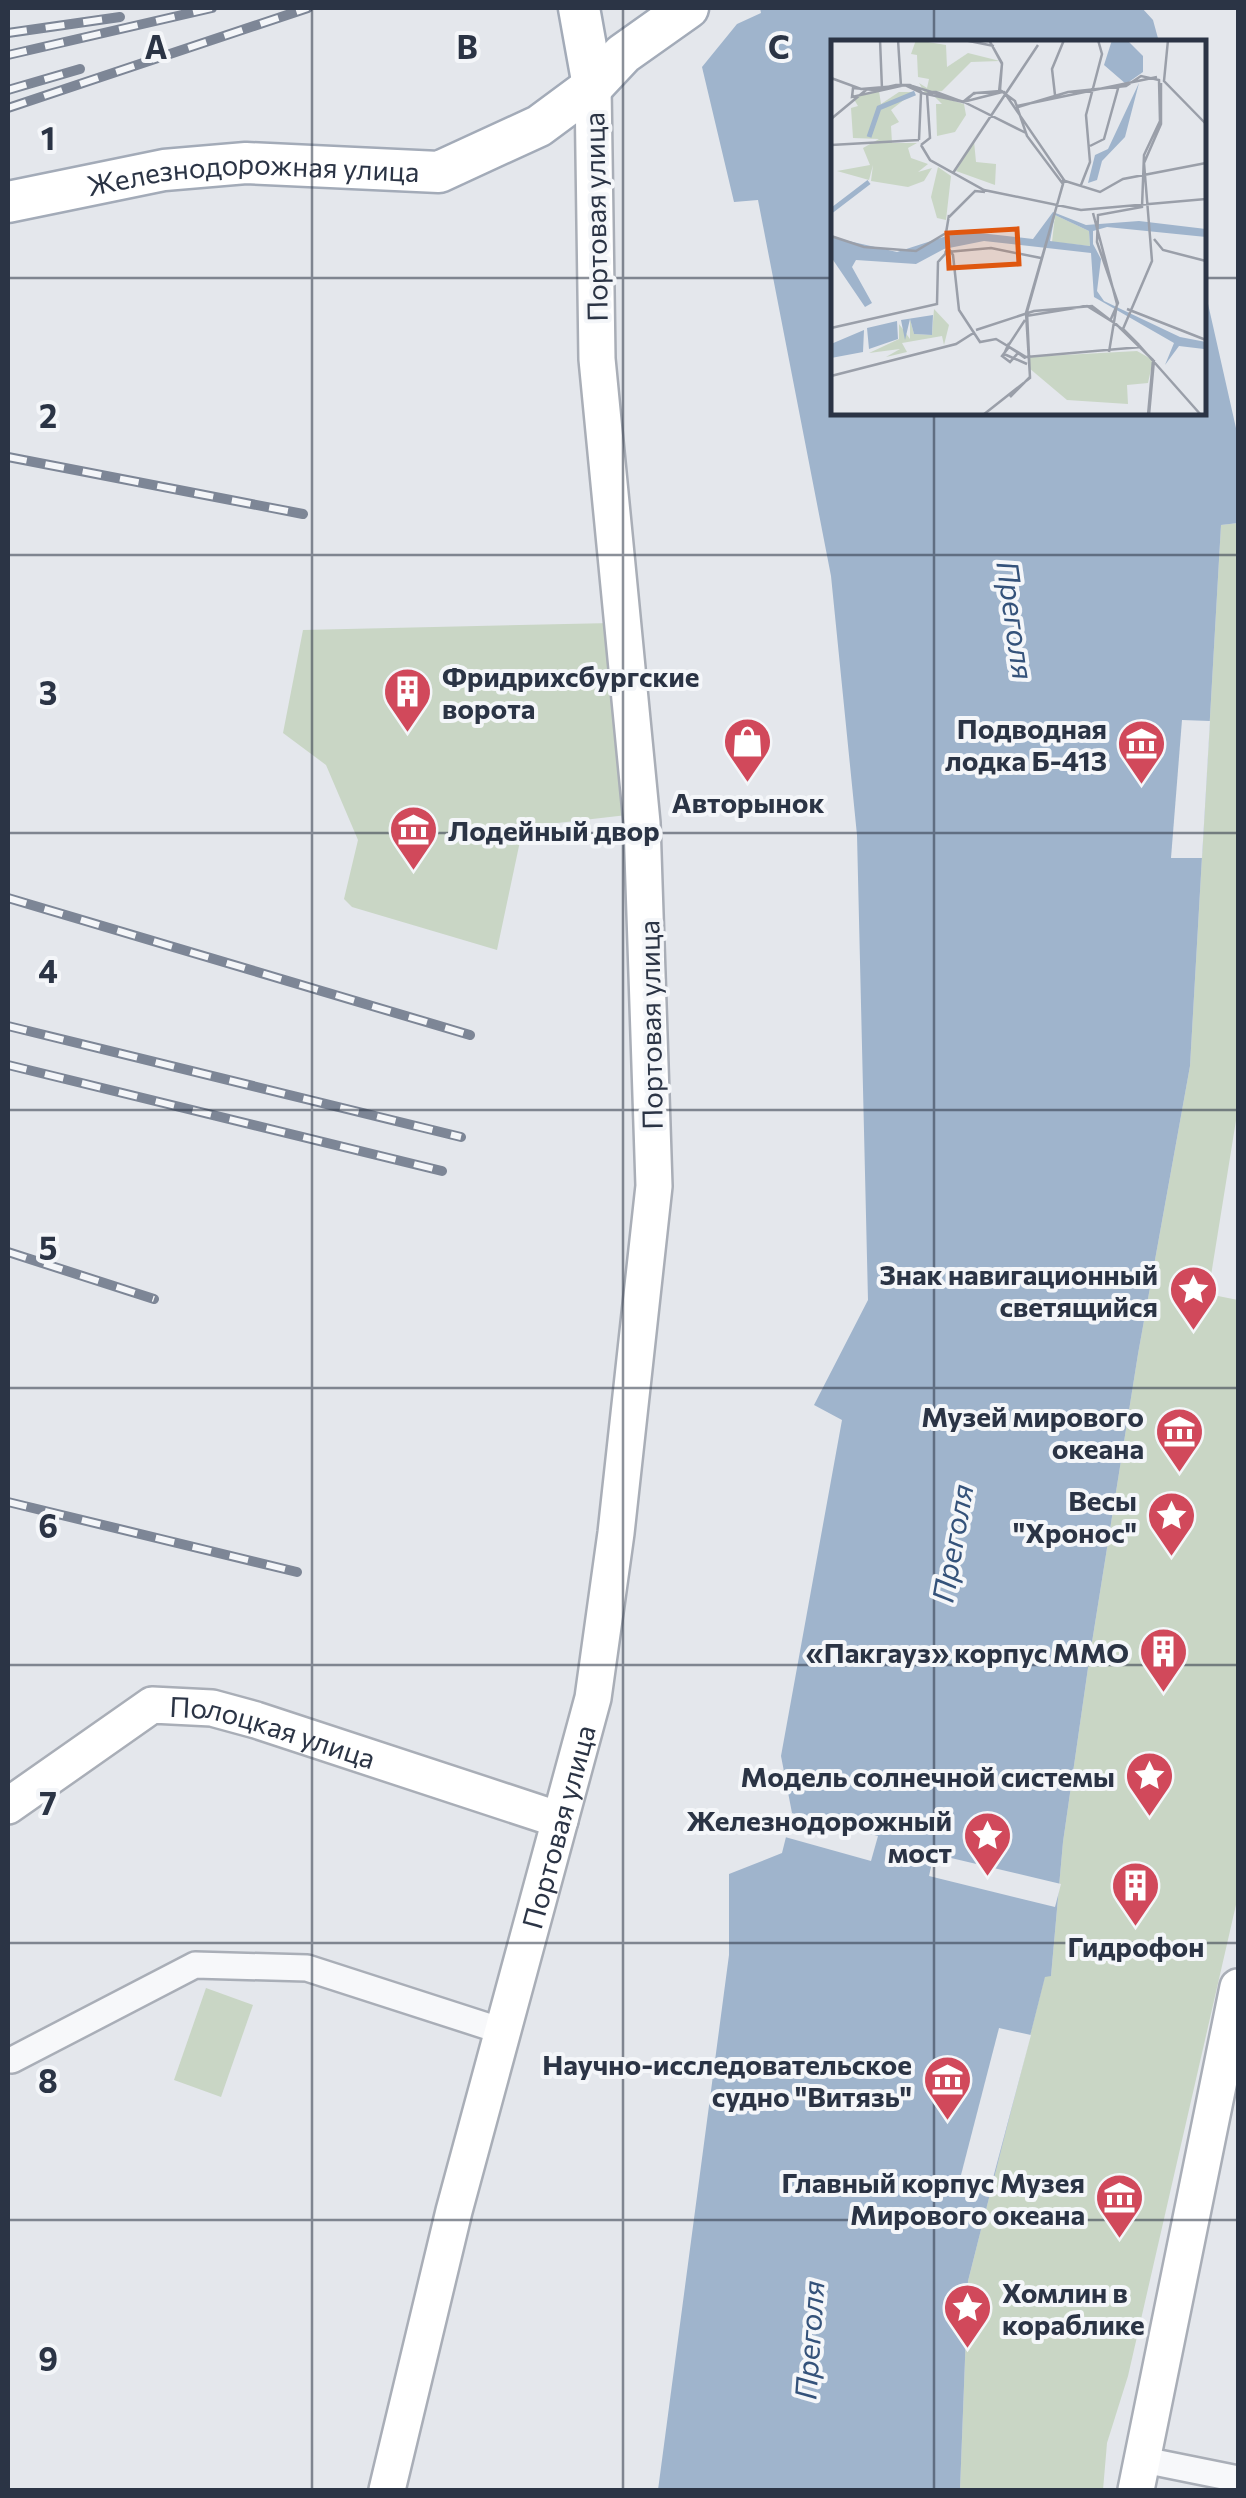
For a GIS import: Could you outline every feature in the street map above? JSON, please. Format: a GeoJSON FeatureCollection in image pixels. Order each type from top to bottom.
{"type":"FeatureCollection","features":[{"type":"Feature","properties":{"kind":"main road","name":"Портовая улица"},"geometry":{"type":"LineString","coordinates":[[386,2490],[502,2030],[596,1680],[654,1186],[642,823],[597,358],[593,86],[578,8]]}},
{"type":"Feature","properties":{"kind":"main road","name":"Железнодорожная улица"},"geometry":{"type":"LineString","coordinates":[[8,202],[164,170],[246,163],[439,172],[539,126],[593,86],[623,54],[688,8]]}},
{"type":"Feature","properties":{"kind":"main road","name":"Полоцкая улица"},"geometry":{"type":"LineString","coordinates":[[8,1806],[152,1705],[212,1708],[256,1720],[560,1820]]}},
{"type":"Feature","properties":{"kind":"main road"},"geometry":{"type":"LineString","coordinates":[[1138,2475],[1231,2067],[1238,1987]]}},
{"type":"Feature","properties":{"kind":"street"},"geometry":{"type":"LineString","coordinates":[[12,2060],[195,1965],[307,1968],[502,2030]]}},
{"type":"Feature","properties":{"kind":"street"},"geometry":{"type":"LineString","coordinates":[[1138,2475],[1238,2479]]}},
{"type":"Feature","properties":{"kind":"green space","name":"Музей мирового океана"},"geometry":{"type":"Polygon","coordinates":[[[1238,523],[1238,1108],[1208,1294],[1238,1300],[1238,1896],[1128,2376],[1107,2443],[1103,2490],[960,2490],[968,2281],[1045,1976],[1051,1976],[1063,1842],[1089,1661],[1138,1354],[1190,1066],[1221,525],[1238,523]]]}},
{"type":"Feature","properties":{"kind":"green space"},"geometry":{"type":"Polygon","coordinates":[[[612,623],[627,815],[523,827],[497,950],[352,907],[344,899],[358,840],[326,765],[283,733],[303,630],[612,623]]]}},
{"type":"Feature","properties":{"kind":"green space"},"geometry":{"type":"Polygon","coordinates":[[[206,1988],[253,2005],[221,2097],[174,2080],[206,1988]]]}},
{"type":"Feature","properties":{"kind":"water","name":"Преголя"},"geometry":{"type":"Polygon","coordinates":[[[760,8],[1142,8],[1153,20],[1158,40],[831,40],[831,415],[1206,415],[1206,295],[1238,437],[1238,523],[1221,525],[1190,1066],[1138,1354],[1089,1661],[1063,1842],[1051,1976],[1045,1977],[968,2281],[960,2490],[658,2490],[729,1955],[729,1874],[782,1853],[792,1813],[781,1756],[842,1420],[814,1405],[868,1300],[857,835],[831,576],[758,200],[734,202],[702,67],[737,24],[761,13],[760,8]]]}},
{"type":"Feature","properties":{"kind":"pier"},"geometry":{"type":"Polygon","coordinates":[[[1182,720],[1210,721],[1202,858],[1171,858],[1182,720]]]}},
{"type":"Feature","properties":{"kind":"pier","name":"Железнодорожный мост"},"geometry":{"type":"Polygon","coordinates":[[[792,1813],[878,1836],[871,1861],[785,1837],[792,1813]]]}},
{"type":"Feature","properties":{"kind":"pier","name":"Железнодорожный мост"},"geometry":{"type":"Polygon","coordinates":[[[934,1854],[1061,1884],[1055,1907],[929,1876],[934,1854]]]}},
{"type":"Feature","properties":{"kind":"pier"},"geometry":{"type":"Polygon","coordinates":[[[999,2028],[1031,2035],[992,2182],[961,2175],[999,2028]]]}},
{"type":"Feature","properties":{"kind":"railway"},"geometry":{"type":"LineString","coordinates":[[8,55],[212,8]]}},
{"type":"Feature","properties":{"kind":"railway"},"geometry":{"type":"LineString","coordinates":[[8,108],[308,8]]}},
{"type":"Feature","properties":{"kind":"railway"},"geometry":{"type":"LineString","coordinates":[[8,33],[120,17]]}},
{"type":"Feature","properties":{"kind":"railway"},"geometry":{"type":"LineString","coordinates":[[8,90],[80,69]]}},
{"type":"Feature","properties":{"kind":"railway"},"geometry":{"type":"LineString","coordinates":[[8,457],[303,514]]}},
{"type":"Feature","properties":{"kind":"railway"},"geometry":{"type":"LineString","coordinates":[[8,898],[470,1035]]}},
{"type":"Feature","properties":{"kind":"railway"},"geometry":{"type":"LineString","coordinates":[[8,1026],[461,1137]]}},
{"type":"Feature","properties":{"kind":"railway"},"geometry":{"type":"LineString","coordinates":[[8,1065],[442,1171]]}},
{"type":"Feature","properties":{"kind":"railway"},"geometry":{"type":"LineString","coordinates":[[8,1252],[154,1299]]}},
{"type":"Feature","properties":{"kind":"railway"},"geometry":{"type":"LineString","coordinates":[[8,1502],[297,1572]]}},
{"type":"Feature","properties":{"kind":"place","name":"Фридрихсбургские ворота"},"geometry":{"type":"Point","coordinates":[407,734]}},
{"type":"Feature","properties":{"kind":"place","name":"Авторынок"},"geometry":{"type":"Point","coordinates":[748,784]}},
{"type":"Feature","properties":{"kind":"place","name":"Подводная лодка Б-413"},"geometry":{"type":"Point","coordinates":[1142,786]}},
{"type":"Feature","properties":{"kind":"place","name":"Лодейный двор"},"geometry":{"type":"Point","coordinates":[413,872]}},
{"type":"Feature","properties":{"kind":"place","name":"Знак навигационный светящийся"},"geometry":{"type":"Point","coordinates":[1193,1332]}},
{"type":"Feature","properties":{"kind":"place","name":"Музей мирового океана"},"geometry":{"type":"Point","coordinates":[1179,1474]}},
{"type":"Feature","properties":{"kind":"place","name":"Весы \"Хронос\""},"geometry":{"type":"Point","coordinates":[1172,1558]}},
{"type":"Feature","properties":{"kind":"place","name":"«Пакгауз» корпус ММО"},"geometry":{"type":"Point","coordinates":[1164,1694]}},
{"type":"Feature","properties":{"kind":"place","name":"Модель солнечной системы"},"geometry":{"type":"Point","coordinates":[1150,1818]}},
{"type":"Feature","properties":{"kind":"place","name":"Железнодорожный мост"},"geometry":{"type":"Point","coordinates":[987,1878]}},
{"type":"Feature","properties":{"kind":"place","name":"Гидрофон"},"geometry":{"type":"Point","coordinates":[1136,1928]}},
{"type":"Feature","properties":{"kind":"place","name":"Научно-исследовательское судно \"Витязь\""},"geometry":{"type":"Point","coordinates":[947,2122]}},
{"type":"Feature","properties":{"kind":"place","name":"Главный корпус Музея Мирового океана"},"geometry":{"type":"Point","coordinates":[1120,2240]}},
{"type":"Feature","properties":{"kind":"place","name":"Хомлин в кораблике"},"geometry":{"type":"Point","coordinates":[967,2350]}}]}
